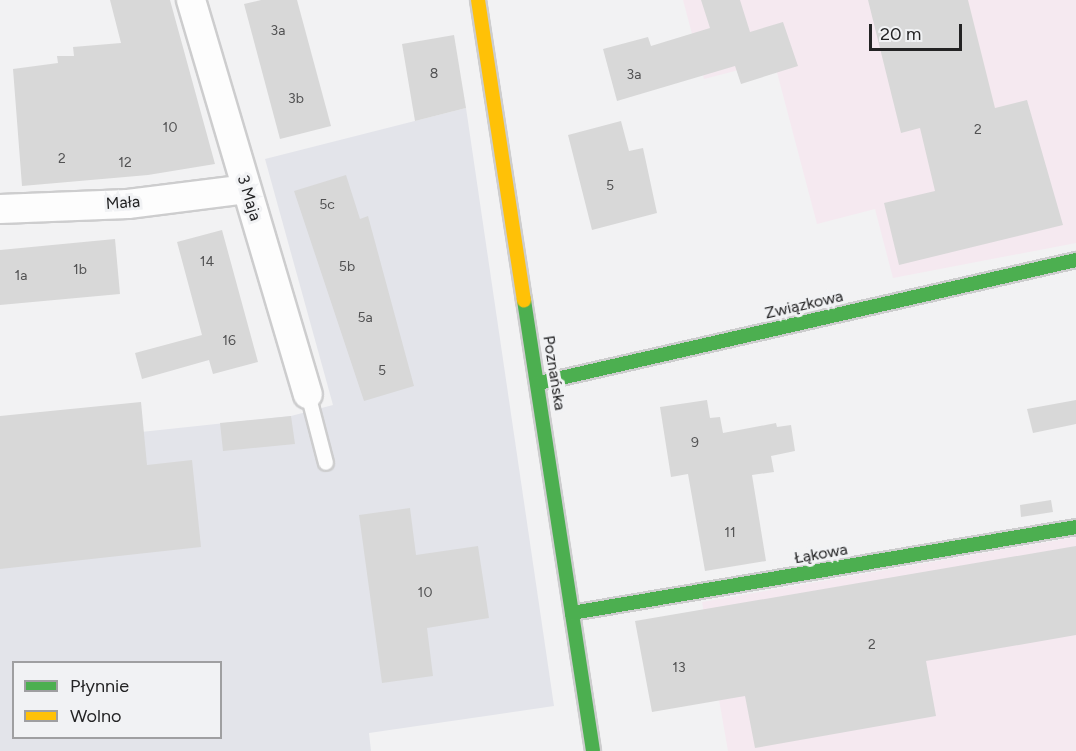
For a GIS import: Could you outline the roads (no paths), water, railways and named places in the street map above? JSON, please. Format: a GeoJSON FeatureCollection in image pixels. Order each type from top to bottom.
{"type":"FeatureCollection","features":[{"type":"Feature","properties":{"kind":"street","name":"3 Maja"},"geometry":{"type":"LineString","coordinates":[[191,0],[308,394]]}},
{"type":"Feature","properties":{"kind":"street","name":"Poznańska"},"geometry":{"type":"LineString","coordinates":[[478,0],[539,382],[593,751]]}},
{"type":"Feature","properties":{"kind":"street","name":"Mała"},"geometry":{"type":"LineString","coordinates":[[0,209],[128,204],[246,189]]}},
{"type":"Feature","properties":{"kind":"street","name":"Związkowa"},"geometry":{"type":"LineString","coordinates":[[539,382],[1076,260]]}},
{"type":"Feature","properties":{"kind":"street","name":"Łąkowa"},"geometry":{"type":"LineString","coordinates":[[572,613],[1076,527]]}},
{"type":"Feature","properties":{"kind":"lane"},"geometry":{"type":"LineString","coordinates":[[308,394],[326,464]]}}]}
